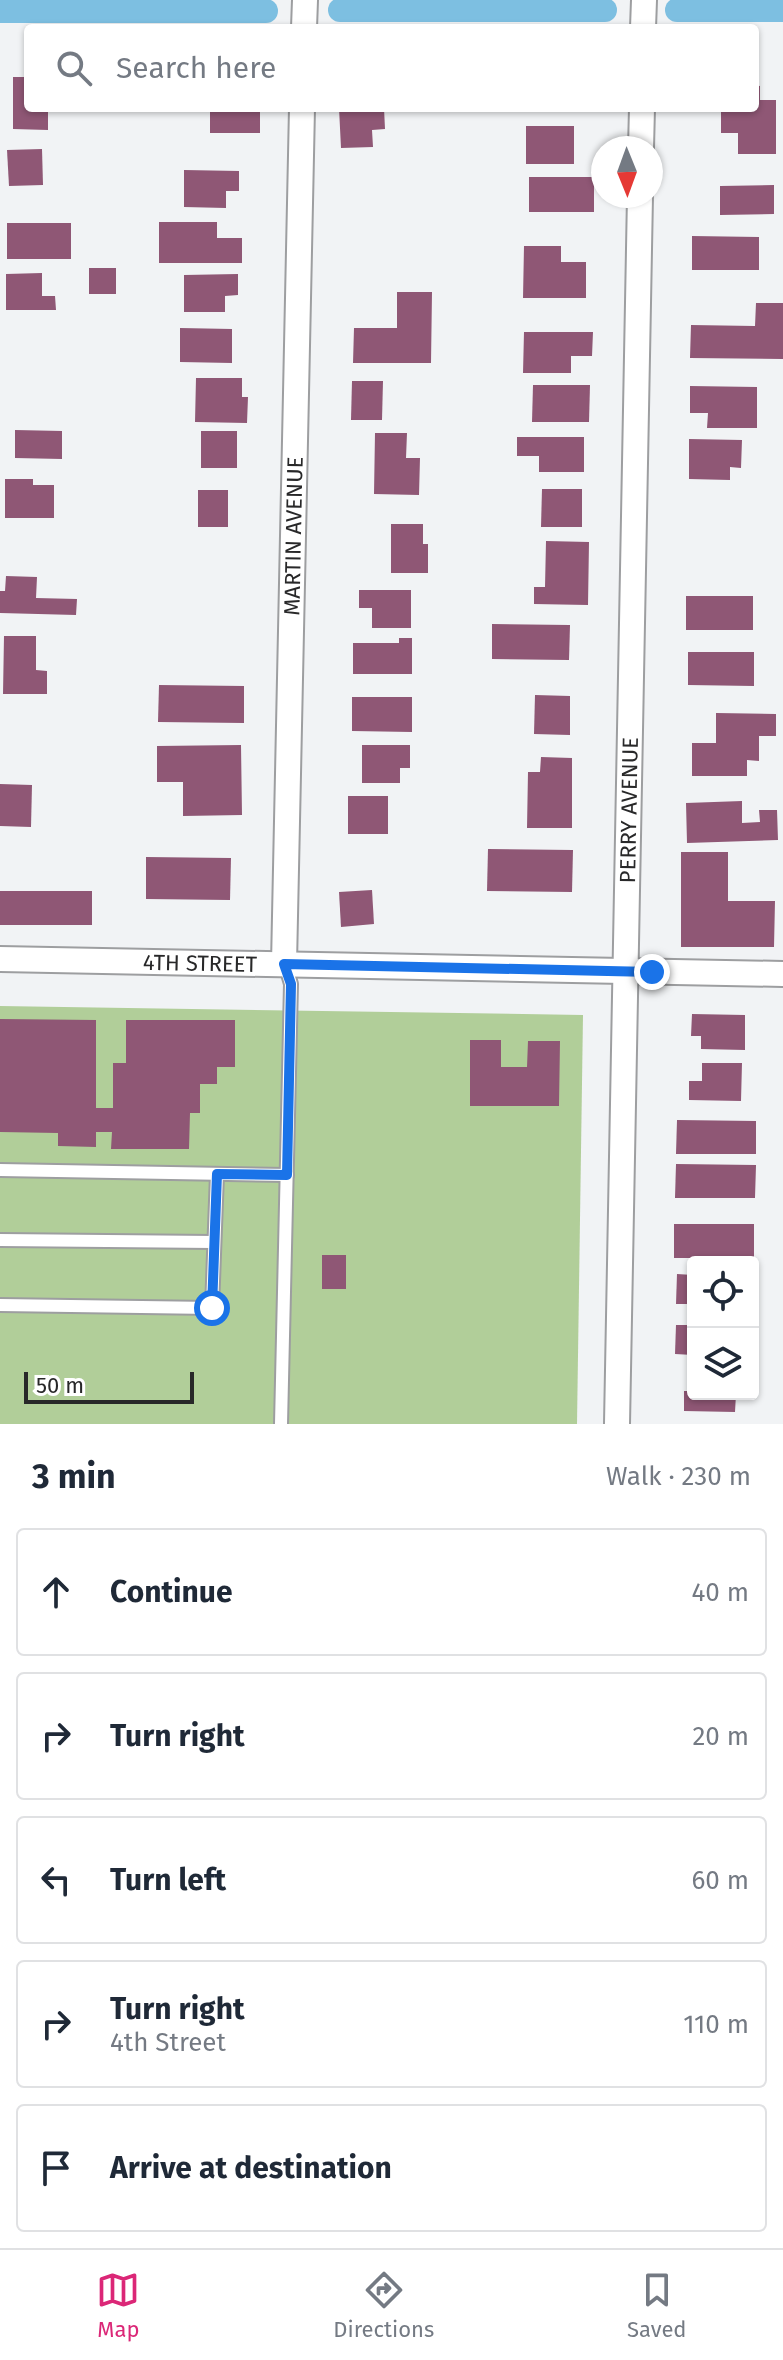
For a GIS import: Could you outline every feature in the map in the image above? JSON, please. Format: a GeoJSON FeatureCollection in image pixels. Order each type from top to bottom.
{"type":"FeatureCollection","features":[{"type":"Feature","properties":{"kind":"street"},"geometry":{"type":"LineString","coordinates":[[304,24],[305,0]]}},
{"type":"Feature","properties":{"kind":"street"},"geometry":{"type":"LineString","coordinates":[[643,24],[644,0]]}},
{"type":"Feature","properties":{"kind":"street","name":"MARTIN AVENUE"},"geometry":{"type":"LineString","coordinates":[[284,964],[302,112]]}},
{"type":"Feature","properties":{"kind":"street"},"geometry":{"type":"LineString","coordinates":[[641,136],[642,112]]}},
{"type":"Feature","properties":{"kind":"street","name":"PERRY AVENUE"},"geometry":{"type":"LineString","coordinates":[[617,1424],[640,208]]}},
{"type":"Feature","properties":{"kind":"street","name":"4TH STREET"},"geometry":{"type":"LineString","coordinates":[[0,959],[783,974]]}},
{"type":"Feature","properties":{"kind":"lane"},"geometry":{"type":"LineString","coordinates":[[281,1424],[291,984],[284,964]]}},
{"type":"Feature","properties":{"kind":"lane"},"geometry":{"type":"LineString","coordinates":[[0,1170],[287,1175]]}},
{"type":"Feature","properties":{"kind":"lane"},"geometry":{"type":"LineString","coordinates":[[0,1305],[212,1308],[217,1174]]}},
{"type":"Feature","properties":{"kind":"lane"},"geometry":{"type":"LineString","coordinates":[[0,1240],[214,1242]]}},
{"type":"Feature","properties":{"kind":"green space"},"geometry":{"type":"Polygon","coordinates":[[[0,1006],[583,1015],[577,1424],[0,1424],[0,1006]]]}},
{"type":"Feature","properties":{"kind":"building"},"geometry":{"type":"Polygon","coordinates":[[[13,77],[24,77],[24,112],[48,112],[48,130],[13,129],[13,77]]]}},
{"type":"Feature","properties":{"kind":"building"},"geometry":{"type":"Polygon","coordinates":[[[759,86],[760,100],[776,100],[776,154],[738,154],[738,133],[721,133],[721,112],[759,112],[759,86]]]}},
{"type":"Feature","properties":{"kind":"building"},"geometry":{"type":"Polygon","coordinates":[[[210,112],[260,112],[260,133],[210,133],[210,112]]]}},
{"type":"Feature","properties":{"kind":"building"},"geometry":{"type":"Polygon","coordinates":[[[339,112],[384,112],[385,129],[372,130],[373,147],[341,148],[339,112]]]}},
{"type":"Feature","properties":{"kind":"building"},"geometry":{"type":"Polygon","coordinates":[[[526,126],[574,126],[574,164],[526,164],[526,126]]]}},
{"type":"Feature","properties":{"kind":"building"},"geometry":{"type":"Polygon","coordinates":[[[42,149],[43,185],[9,186],[7,150],[42,149]]]}},
{"type":"Feature","properties":{"kind":"building"},"geometry":{"type":"Polygon","coordinates":[[[184,170],[239,171],[239,191],[226,191],[226,208],[184,207],[184,170]]]}},
{"type":"Feature","properties":{"kind":"building"},"geometry":{"type":"Polygon","coordinates":[[[529,177],[591,177],[591,208],[594,212],[529,212],[529,177]]]}},
{"type":"Feature","properties":{"kind":"building"},"geometry":{"type":"Polygon","coordinates":[[[774,185],[774,214],[720,215],[720,186],[774,185]]]}},
{"type":"Feature","properties":{"kind":"building"},"geometry":{"type":"Polygon","coordinates":[[[159,222],[217,222],[217,238],[242,238],[242,263],[159,263],[159,222]]]}},
{"type":"Feature","properties":{"kind":"building"},"geometry":{"type":"Polygon","coordinates":[[[7,223],[71,223],[71,259],[7,259],[7,223]]]}},
{"type":"Feature","properties":{"kind":"building"},"geometry":{"type":"Polygon","coordinates":[[[692,236],[759,237],[759,270],[692,270],[692,236]]]}},
{"type":"Feature","properties":{"kind":"building"},"geometry":{"type":"Polygon","coordinates":[[[524,246],[561,246],[561,262],[586,262],[586,298],[523,298],[524,246]]]}},
{"type":"Feature","properties":{"kind":"building"},"geometry":{"type":"Polygon","coordinates":[[[89,268],[116,268],[116,294],[89,294],[89,268]]]}},
{"type":"Feature","properties":{"kind":"building"},"geometry":{"type":"Polygon","coordinates":[[[42,273],[42,296],[55,296],[56,310],[6,310],[6,274],[42,273]]]}},
{"type":"Feature","properties":{"kind":"building"},"geometry":{"type":"Polygon","coordinates":[[[238,274],[238,295],[225,296],[225,312],[184,312],[184,275],[238,274]]]}},
{"type":"Feature","properties":{"kind":"building"},"geometry":{"type":"Polygon","coordinates":[[[397,292],[432,292],[431,363],[353,363],[354,328],[397,328],[397,292]]]}},
{"type":"Feature","properties":{"kind":"building"},"geometry":{"type":"Polygon","coordinates":[[[756,303],[783,303],[783,359],[690,358],[691,325],[755,326],[756,303]]]}},
{"type":"Feature","properties":{"kind":"building"},"geometry":{"type":"Polygon","coordinates":[[[180,328],[232,329],[232,363],[180,362],[180,328]]]}},
{"type":"Feature","properties":{"kind":"building"},"geometry":{"type":"Polygon","coordinates":[[[524,332],[593,332],[592,356],[571,356],[571,373],[523,373],[524,332]]]}},
{"type":"Feature","properties":{"kind":"building"},"geometry":{"type":"Polygon","coordinates":[[[196,378],[242,378],[242,397],[248,397],[247,423],[195,422],[196,378]]]}},
{"type":"Feature","properties":{"kind":"building"},"geometry":{"type":"Polygon","coordinates":[[[352,381],[383,381],[382,420],[351,420],[352,381]]]}},
{"type":"Feature","properties":{"kind":"building"},"geometry":{"type":"Polygon","coordinates":[[[533,385],[590,385],[589,422],[532,422],[533,385]]]}},
{"type":"Feature","properties":{"kind":"building"},"geometry":{"type":"Polygon","coordinates":[[[690,386],[757,387],[757,428],[707,428],[708,413],[690,413],[690,386]]]}},
{"type":"Feature","properties":{"kind":"building"},"geometry":{"type":"Polygon","coordinates":[[[15,430],[62,431],[62,459],[15,458],[15,430]]]}},
{"type":"Feature","properties":{"kind":"building"},"geometry":{"type":"Polygon","coordinates":[[[201,431],[237,431],[237,468],[201,468],[201,431]]]}},
{"type":"Feature","properties":{"kind":"building"},"geometry":{"type":"Polygon","coordinates":[[[375,433],[407,433],[406,458],[420,458],[419,495],[374,494],[375,433]]]}},
{"type":"Feature","properties":{"kind":"building"},"geometry":{"type":"Polygon","coordinates":[[[517,437],[584,437],[584,472],[539,472],[539,456],[517,456],[517,437]]]}},
{"type":"Feature","properties":{"kind":"building"},"geometry":{"type":"Polygon","coordinates":[[[689,439],[742,440],[741,468],[730,467],[730,480],[689,479],[689,439]]]}},
{"type":"Feature","properties":{"kind":"building"},"geometry":{"type":"Polygon","coordinates":[[[5,479],[33,479],[33,485],[54,485],[54,518],[5,518],[5,479]]]}},
{"type":"Feature","properties":{"kind":"building"},"geometry":{"type":"Polygon","coordinates":[[[542,489],[582,489],[582,527],[541,527],[542,489]]]}},
{"type":"Feature","properties":{"kind":"building"},"geometry":{"type":"Polygon","coordinates":[[[198,490],[228,490],[228,527],[198,527],[198,490]]]}},
{"type":"Feature","properties":{"kind":"building"},"geometry":{"type":"Polygon","coordinates":[[[391,524],[423,524],[423,544],[428,544],[428,573],[391,573],[391,524]]]}},
{"type":"Feature","properties":{"kind":"building"},"geometry":{"type":"Polygon","coordinates":[[[546,541],[589,542],[588,605],[534,604],[534,587],[545,587],[546,541]]]}},
{"type":"Feature","properties":{"kind":"building"},"geometry":{"type":"Polygon","coordinates":[[[6,576],[37,577],[36,598],[77,599],[76,615],[0,613],[0,591],[5,591],[6,576]]]}},
{"type":"Feature","properties":{"kind":"building"},"geometry":{"type":"Polygon","coordinates":[[[359,590],[411,590],[411,628],[372,628],[372,608],[359,608],[359,590]]]}},
{"type":"Feature","properties":{"kind":"building"},"geometry":{"type":"Polygon","coordinates":[[[686,596],[753,596],[753,630],[686,630],[686,596]]]}},
{"type":"Feature","properties":{"kind":"building"},"geometry":{"type":"Polygon","coordinates":[[[492,624],[570,625],[569,660],[492,659],[492,624]]]}},
{"type":"Feature","properties":{"kind":"building"},"geometry":{"type":"Polygon","coordinates":[[[4,636],[36,636],[36,670],[47,671],[47,694],[3,694],[4,636]]]}},
{"type":"Feature","properties":{"kind":"building"},"geometry":{"type":"Polygon","coordinates":[[[399,638],[412,638],[412,674],[353,674],[353,643],[399,643],[399,638]]]}},
{"type":"Feature","properties":{"kind":"building"},"geometry":{"type":"Polygon","coordinates":[[[688,652],[754,652],[754,686],[688,685],[688,652]]]}},
{"type":"Feature","properties":{"kind":"building"},"geometry":{"type":"Polygon","coordinates":[[[159,685],[244,686],[244,723],[158,722],[159,685]]]}},
{"type":"Feature","properties":{"kind":"building"},"geometry":{"type":"Polygon","coordinates":[[[535,695],[570,696],[570,735],[534,734],[535,695]]]}},
{"type":"Feature","properties":{"kind":"building"},"geometry":{"type":"Polygon","coordinates":[[[352,697],[412,697],[412,732],[352,731],[352,697]]]}},
{"type":"Feature","properties":{"kind":"building"},"geometry":{"type":"Polygon","coordinates":[[[716,713],[776,714],[776,736],[759,736],[759,761],[747,760],[747,776],[692,776],[692,743],[716,743],[716,713]]]}},
{"type":"Feature","properties":{"kind":"building"},"geometry":{"type":"Polygon","coordinates":[[[241,745],[242,815],[183,816],[183,782],[157,782],[157,746],[241,745]]]}},
{"type":"Feature","properties":{"kind":"building"},"geometry":{"type":"Polygon","coordinates":[[[362,745],[410,745],[410,768],[400,768],[400,783],[362,783],[362,745]]]}},
{"type":"Feature","properties":{"kind":"building"},"geometry":{"type":"Polygon","coordinates":[[[541,757],[572,758],[572,828],[527,828],[528,772],[540,772],[541,757]]]}},
{"type":"Feature","properties":{"kind":"building"},"geometry":{"type":"Polygon","coordinates":[[[0,784],[32,785],[31,827],[0,826],[0,784]]]}},
{"type":"Feature","properties":{"kind":"building"},"geometry":{"type":"Polygon","coordinates":[[[348,796],[388,796],[388,834],[348,834],[348,796]]]}},
{"type":"Feature","properties":{"kind":"building"},"geometry":{"type":"Polygon","coordinates":[[[742,801],[742,823],[760,822],[759,810],[777,810],[778,840],[687,843],[686,803],[742,801]]]}},
{"type":"Feature","properties":{"kind":"building"},"geometry":{"type":"Polygon","coordinates":[[[488,849],[573,850],[572,892],[487,891],[488,849]]]}},
{"type":"Feature","properties":{"kind":"building"},"geometry":{"type":"Polygon","coordinates":[[[681,852],[728,852],[728,901],[775,901],[774,947],[681,947],[681,852]]]}},
{"type":"Feature","properties":{"kind":"building"},"geometry":{"type":"Polygon","coordinates":[[[146,857],[231,858],[230,900],[146,899],[146,857]]]}},
{"type":"Feature","properties":{"kind":"building"},"geometry":{"type":"Polygon","coordinates":[[[372,890],[374,924],[341,927],[339,892],[372,890]]]}},
{"type":"Feature","properties":{"kind":"building"},"geometry":{"type":"Polygon","coordinates":[[[0,891],[92,891],[92,925],[0,925],[0,891]]]}},
{"type":"Feature","properties":{"kind":"building"},"geometry":{"type":"Polygon","coordinates":[[[692,1014],[745,1015],[745,1050],[701,1049],[701,1036],[691,1036],[692,1014]]]}},
{"type":"Feature","properties":{"kind":"building"},"geometry":{"type":"Polygon","coordinates":[[[0,1019],[96,1020],[96,1108],[113,1108],[113,1063],[126,1063],[126,1020],[235,1020],[235,1067],[217,1067],[217,1084],[200,1084],[200,1113],[190,1113],[189,1149],[111,1149],[112,1132],[96,1132],[96,1147],[58,1146],[58,1133],[0,1132],[0,1019]]]}},
{"type":"Feature","properties":{"kind":"building"},"geometry":{"type":"Polygon","coordinates":[[[470,1040],[501,1040],[501,1067],[527,1067],[528,1041],[560,1041],[559,1106],[470,1106],[470,1040]]]}},
{"type":"Feature","properties":{"kind":"building"},"geometry":{"type":"Polygon","coordinates":[[[702,1063],[742,1063],[741,1101],[689,1100],[689,1081],[702,1081],[702,1063]]]}},
{"type":"Feature","properties":{"kind":"building"},"geometry":{"type":"Polygon","coordinates":[[[677,1120],[756,1121],[756,1154],[676,1154],[677,1120]]]}},
{"type":"Feature","properties":{"kind":"building"},"geometry":{"type":"Polygon","coordinates":[[[676,1164],[756,1165],[755,1198],[675,1198],[676,1164]]]}},
{"type":"Feature","properties":{"kind":"building"},"geometry":{"type":"Polygon","coordinates":[[[674,1224],[754,1224],[754,1256],[674,1258],[674,1224]]]}},
{"type":"Feature","properties":{"kind":"building"},"geometry":{"type":"Polygon","coordinates":[[[322,1255],[346,1255],[346,1289],[322,1289],[322,1255]]]}},
{"type":"Feature","properties":{"kind":"building"},"geometry":{"type":"Polygon","coordinates":[[[677,1274],[687,1275],[687,1304],[676,1304],[677,1274]]]}},
{"type":"Feature","properties":{"kind":"building"},"geometry":{"type":"Polygon","coordinates":[[[676,1325],[687,1325],[687,1355],[675,1354],[676,1325]]]}},
{"type":"Feature","properties":{"kind":"building"},"geometry":{"type":"Polygon","coordinates":[[[684,1391],[687,1391],[687,1400],[736,1400],[735,1412],[684,1411],[684,1391]]]}},
{"type":"Feature","properties":{"kind":"waterway"},"geometry":{"type":"LineString","coordinates":[[340,10],[605,10]]}},
{"type":"Feature","properties":{"kind":"waterway"},"geometry":{"type":"LineString","coordinates":[[677,10],[783,10]]}},
{"type":"Feature","properties":{"kind":"waterway"},"geometry":{"type":"LineString","coordinates":[[0,11],[266,11]]}},
{"type":"Feature","properties":{"kind":"route"},"geometry":{"type":"LineString","coordinates":[[212,1308],[217,1174],[287,1175],[291,984],[284,964],[652,972]]}}]}
